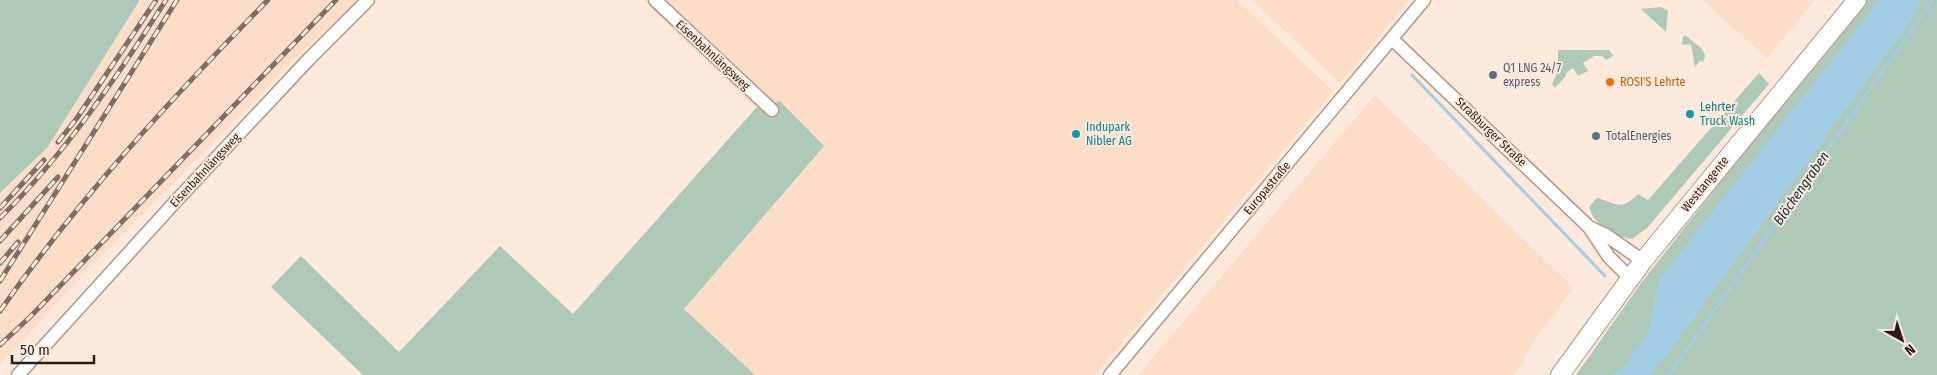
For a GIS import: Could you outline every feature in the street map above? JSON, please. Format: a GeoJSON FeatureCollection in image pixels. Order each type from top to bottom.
{"type":"FeatureCollection","features":[{"type":"Feature","properties":{"kind":"main road","name":"Westtangente"},"geometry":{"type":"LineString","coordinates":[[1560,375],[1643,261],[1857,0]]}},
{"type":"Feature","properties":{"kind":"street","name":"Eisenbahnlängsweg"},"geometry":{"type":"LineString","coordinates":[[18,375],[309,59],[368,0]]}},
{"type":"Feature","properties":{"kind":"street","name":"Eisenbahnlängsweg"},"geometry":{"type":"LineString","coordinates":[[655,0],[772,110]]}},
{"type":"Feature","properties":{"kind":"street","name":"Europastraße"},"geometry":{"type":"LineString","coordinates":[[1110,375],[1424,0]]}},
{"type":"Feature","properties":{"kind":"street","name":"Straßburger Straße"},"geometry":{"type":"LineString","coordinates":[[1392,38],[1589,227],[1609,257],[1630,278]]}},
{"type":"Feature","properties":{"kind":"street","name":"Straßburger Straße"},"geometry":{"type":"LineString","coordinates":[[1589,227],[1606,235],[1643,261]]}},
{"type":"Feature","properties":{"kind":"shaded area"},"geometry":{"type":"Polygon","coordinates":[[[141,0],[359,0],[300,54],[79,279],[0,365],[0,194],[47,148],[141,0]]]}},
{"type":"Feature","properties":{"kind":"shaded area"},"geometry":{"type":"Polygon","coordinates":[[[644,0],[1237,0],[1333,91],[1095,375],[755,375],[684,309],[824,146],[780,101],[756,108],[644,0]]]}},
{"type":"Feature","properties":{"kind":"shaded area"},"geometry":{"type":"Polygon","coordinates":[[[1252,0],[1409,0],[1340,83],[1252,0]]]}},
{"type":"Feature","properties":{"kind":"shaded area"},"geometry":{"type":"Polygon","coordinates":[[[1702,0],[1815,0],[1767,58],[1702,0]]]}},
{"type":"Feature","properties":{"kind":"shaded area"},"geometry":{"type":"Polygon","coordinates":[[[1375,95],[1574,288],[1542,329],[1514,375],[1138,375],[1375,95]]]}},
{"type":"Feature","properties":{"kind":"green space"},"geometry":{"type":"Polygon","coordinates":[[[0,0],[140,0],[47,148],[0,193],[0,0]]]}},
{"type":"Feature","properties":{"kind":"green space"},"geometry":{"type":"Polygon","coordinates":[[[1864,0],[1937,0],[1937,375],[1576,375],[1641,283],[1864,0]]]}},
{"type":"Feature","properties":{"kind":"green space"},"geometry":{"type":"Polygon","coordinates":[[[1661,7],[1668,11],[1666,32],[1641,9],[1661,7]]]}},
{"type":"Feature","properties":{"kind":"green space"},"geometry":{"type":"Polygon","coordinates":[[[1685,35],[1702,49],[1705,56],[1703,62],[1700,61],[1695,67],[1691,44],[1682,45],[1685,35]]]}},
{"type":"Feature","properties":{"kind":"green space"},"geometry":{"type":"Polygon","coordinates":[[[1558,50],[1609,50],[1613,56],[1606,60],[1602,56],[1594,56],[1583,63],[1588,71],[1578,76],[1573,68],[1566,73],[1566,76],[1555,88],[1552,84],[1558,71],[1558,50]]]}},
{"type":"Feature","properties":{"kind":"green space"},"geometry":{"type":"Polygon","coordinates":[[[1759,73],[1769,84],[1647,228],[1632,239],[1618,236],[1600,225],[1589,207],[1597,198],[1618,205],[1627,203],[1638,194],[1648,200],[1759,73]]]}},
{"type":"Feature","properties":{"kind":"green space"},"geometry":{"type":"Polygon","coordinates":[[[780,101],[824,146],[684,309],[755,375],[363,375],[271,287],[301,256],[399,352],[500,246],[573,314],[756,108],[780,101]]]}},
{"type":"Feature","properties":{"kind":"water"},"geometry":{"type":"Polygon","coordinates":[[[1879,0],[1921,0],[1910,22],[1664,359],[1649,375],[1612,375],[1624,367],[1649,331],[1658,281],[1879,0]]]}},
{"type":"Feature","properties":{"kind":"waterway","name":"Blöckengraben"},"geometry":{"type":"LineString","coordinates":[[1669,375],[1933,0]]}},
{"type":"Feature","properties":{"kind":"waterway"},"geometry":{"type":"LineString","coordinates":[[1412,75],[1605,276]]}},
{"type":"Feature","properties":{"kind":"railway"},"geometry":{"type":"LineString","coordinates":[[58,142],[77,118],[156,0]]}},
{"type":"Feature","properties":{"kind":"railway"},"geometry":{"type":"LineString","coordinates":[[0,218],[46,168],[89,114],[129,58],[166,0]]}},
{"type":"Feature","properties":{"kind":"railway"},"geometry":{"type":"LineString","coordinates":[[0,281],[177,0]]}},
{"type":"Feature","properties":{"kind":"railway"},"geometry":{"type":"LineString","coordinates":[[0,311],[30,269],[94,189],[162,112],[268,0]]}},
{"type":"Feature","properties":{"kind":"railway"},"geometry":{"type":"LineString","coordinates":[[0,345],[30,317],[336,0]]}},
{"type":"Feature","properties":{"kind":"railway"},"geometry":{"type":"LineString","coordinates":[[0,208],[44,160]]}},
{"type":"Feature","properties":{"kind":"railway"},"geometry":{"type":"LineString","coordinates":[[0,241],[58,177]]}},
{"type":"Feature","properties":{"kind":"railway"},"geometry":{"type":"LineString","coordinates":[[0,263],[18,242]]}},
{"type":"Feature","properties":{"kind":"place","name":"Q1 LNG 24/7 express"},"geometry":{"type":"Point","coordinates":[1493,75]}},
{"type":"Feature","properties":{"kind":"place","name":"ROSI'S Lehrte"},"geometry":{"type":"Point","coordinates":[1610,82]}},
{"type":"Feature","properties":{"kind":"place","name":"Lehrter Truck Wash"},"geometry":{"type":"Point","coordinates":[1690,114]}},
{"type":"Feature","properties":{"kind":"place","name":"Indupark Nibler AG"},"geometry":{"type":"Point","coordinates":[1076,134]}},
{"type":"Feature","properties":{"kind":"place","name":"TotalEnergies"},"geometry":{"type":"Point","coordinates":[1596,136]}}]}
